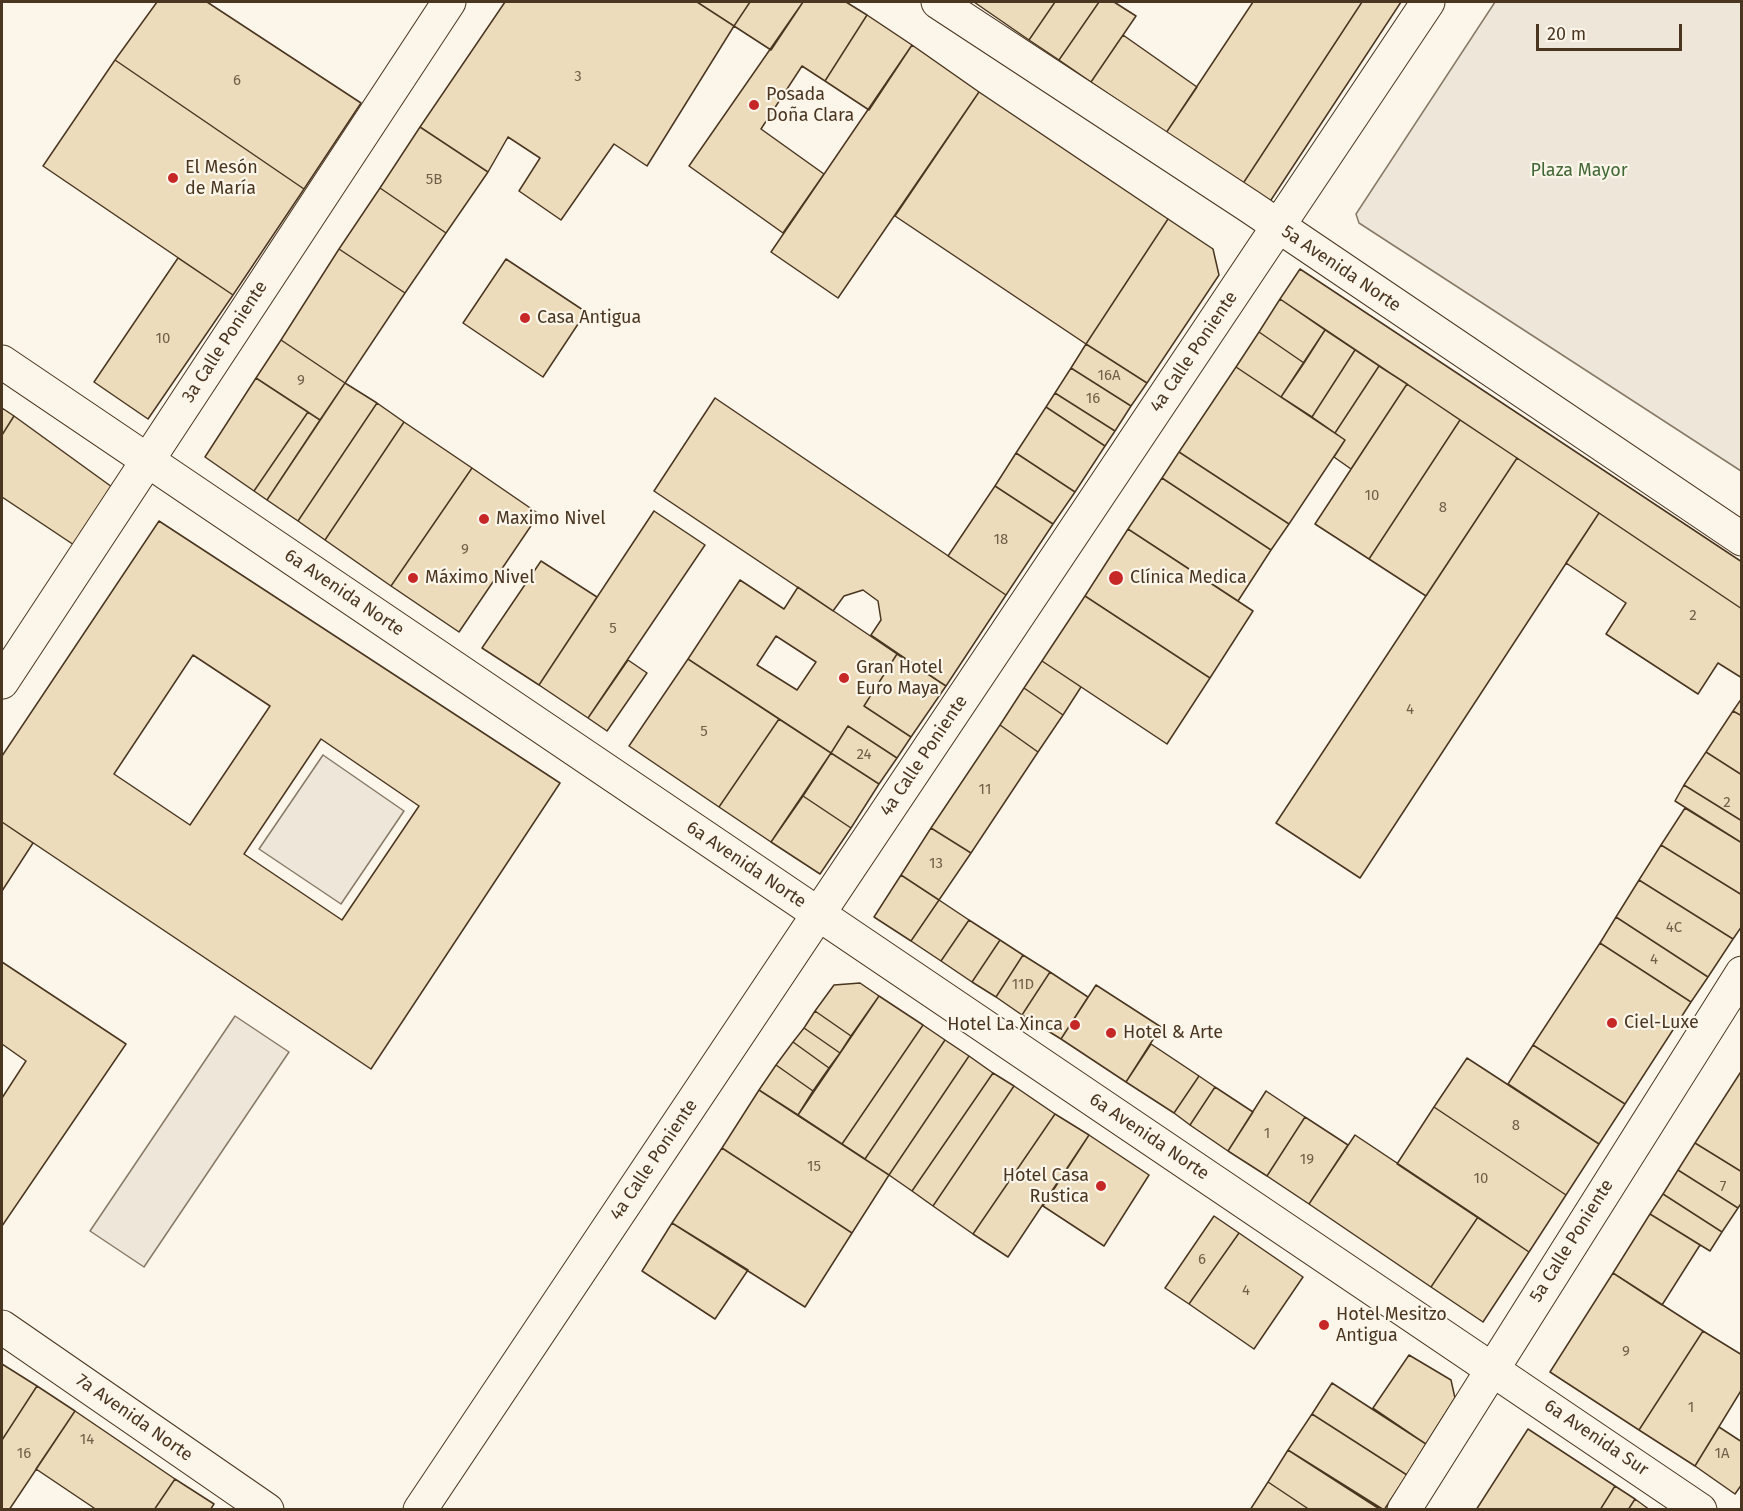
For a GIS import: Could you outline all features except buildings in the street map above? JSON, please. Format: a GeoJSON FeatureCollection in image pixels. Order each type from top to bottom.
{"type":"FeatureCollection","features":[{"type":"Feature","properties":{"kind":"street","name":"3a Calle Poniente"},"geometry":{"type":"LineString","coordinates":[[2,682],[449,2]]}},
{"type":"Feature","properties":{"kind":"street","name":"5a Avenida Norte"},"geometry":{"type":"LineString","coordinates":[[938,2],[1278,226],[1742,539]]}},
{"type":"Feature","properties":{"kind":"street","name":"4a Calle Poniente"},"geometry":{"type":"LineString","coordinates":[[420,1509],[1428,2]]}},
{"type":"Feature","properties":{"kind":"street","name":"6a Avenida Norte"},"geometry":{"type":"LineString","coordinates":[[2,362],[1491,1367]]}},
{"type":"Feature","properties":{"kind":"street","name":"5a Calle Poniente"},"geometry":{"type":"LineString","coordinates":[[1404,1509],[1491,1367],[1742,973]]}},
{"type":"Feature","properties":{"kind":"street","name":"7a Avenida Norte"},"geometry":{"type":"LineString","coordinates":[[2,1327],[267,1509]]}},
{"type":"Feature","properties":{"kind":"street","name":"6a Avenida Sur"},"geometry":{"type":"LineString","coordinates":[[1491,1367],[1701,1509]]}},
{"type":"Feature","properties":{"kind":"green space","name":"Plaza Mayor"},"geometry":{"type":"Polygon","coordinates":[[[1495,2],[1741,2],[1741,471],[1359,223],[1356,214],[1495,2]]]}},
{"type":"Feature","properties":{"kind":"green space"},"geometry":{"type":"Polygon","coordinates":[[[323,755],[404,811],[341,904],[259,849],[323,755]]]}},
{"type":"Feature","properties":{"kind":"green space"},"geometry":{"type":"Polygon","coordinates":[[[235,1016],[289,1052],[144,1267],[90,1231],[235,1016]]]}},
{"type":"Feature","properties":{"kind":"place","name":"Posada Doña Clara"},"geometry":{"type":"Point","coordinates":[754,105]}},
{"type":"Feature","properties":{"kind":"place","name":"El Mesón de María"},"geometry":{"type":"Point","coordinates":[173,178]}},
{"type":"Feature","properties":{"kind":"place","name":"Casa Antigua"},"geometry":{"type":"Point","coordinates":[525,318]}},
{"type":"Feature","properties":{"kind":"place","name":"Maximo Nivel"},"geometry":{"type":"Point","coordinates":[484,519]}},
{"type":"Feature","properties":{"kind":"place","name":"Máximo Nivel"},"geometry":{"type":"Point","coordinates":[413,578]}},
{"type":"Feature","properties":{"kind":"place","name":"Clínica Medica"},"geometry":{"type":"Point","coordinates":[1116,578]}},
{"type":"Feature","properties":{"kind":"place","name":"Gran Hotel Euro Maya"},"geometry":{"type":"Point","coordinates":[844,678]}},
{"type":"Feature","properties":{"kind":"place","name":"Ciel-Luxe"},"geometry":{"type":"Point","coordinates":[1612,1023]}},
{"type":"Feature","properties":{"kind":"place","name":"Hotel La Xinca"},"geometry":{"type":"Point","coordinates":[1075,1025]}},
{"type":"Feature","properties":{"kind":"place","name":"Hotel & Arte"},"geometry":{"type":"Point","coordinates":[1111,1033]}},
{"type":"Feature","properties":{"kind":"place","name":"Hotel Casa Rustica"},"geometry":{"type":"Point","coordinates":[1101,1186]}},
{"type":"Feature","properties":{"kind":"place","name":"Hotel Mesitzo Antigua"},"geometry":{"type":"Point","coordinates":[1324,1325]}}]}
